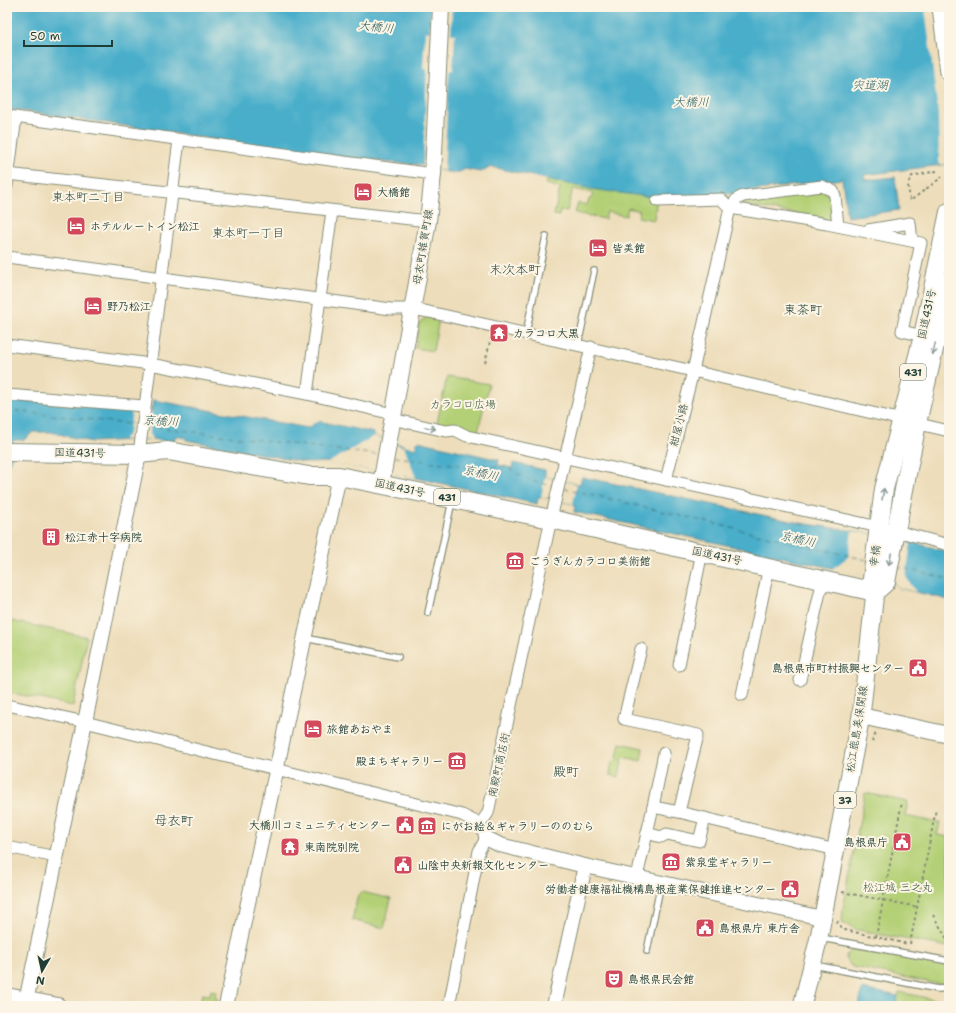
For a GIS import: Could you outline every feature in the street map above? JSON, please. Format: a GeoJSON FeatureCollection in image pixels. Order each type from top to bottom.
{"type":"FeatureCollection","features":[{"type":"Feature","properties":{"kind":"highway","name":"国道431号"},"geometry":{"type":"LineString","coordinates":[[887,532],[909,422],[923,336],[949,212]]}},
{"type":"Feature","properties":{"kind":"highway","name":"国道431号"},"geometry":{"type":"LineString","coordinates":[[909,422],[949,284]]}},
{"type":"Feature","properties":{"kind":"highway","name":"国道431号"},"geometry":{"type":"LineString","coordinates":[[10,452],[168,451],[309,476],[339,476],[382,479],[453,498],[554,511],[702,552],[823,580],[878,584]]}},
{"type":"Feature","properties":{"kind":"highway","name":"幸橋"},"geometry":{"type":"LineString","coordinates":[[878,584],[887,532]]}},
{"type":"Feature","properties":{"kind":"main road","name":"母衣町雑賀町線"},"geometry":{"type":"LineString","coordinates":[[382,479],[428,221],[433,169],[442,7]]}},
{"type":"Feature","properties":{"kind":"main road"},"geometry":{"type":"LineString","coordinates":[[941,7],[949,72]]}},
{"type":"Feature","properties":{"kind":"main road"},"geometry":{"type":"LineString","coordinates":[[949,205],[949,212]]}},
{"type":"Feature","properties":{"kind":"main road","name":"松江鹿島美保関線"},"geometry":{"type":"LineString","coordinates":[[802,1006],[819,937],[830,917],[836,850],[861,716],[878,584]]}},
{"type":"Feature","properties":{"kind":"main road"},"geometry":{"type":"LineString","coordinates":[[861,716],[949,735]]}},
{"type":"Feature","properties":{"kind":"main road"},"geometry":{"type":"LineString","coordinates":[[7,996],[26,1003],[58,1006]]}},
{"type":"Feature","properties":{"kind":"street"},"geometry":{"type":"LineString","coordinates":[[7,186],[11,117],[179,140],[433,169]]}},
{"type":"Feature","properties":{"kind":"street"},"geometry":{"type":"LineString","coordinates":[[26,1003],[85,722],[139,451],[179,140]]}},
{"type":"Feature","properties":{"kind":"street"},"geometry":{"type":"LineString","coordinates":[[8,174],[428,221]]}},
{"type":"Feature","properties":{"kind":"street"},"geometry":{"type":"LineString","coordinates":[[730,208],[737,199],[743,196],[822,186],[833,191],[835,196],[838,226]]}},
{"type":"Feature","properties":{"kind":"street"},"geometry":{"type":"LineString","coordinates":[[657,201],[721,199],[730,208],[838,226],[921,243],[902,332],[923,336]]}},
{"type":"Feature","properties":{"kind":"street","name":"紺屋小路"},"geometry":{"type":"LineString","coordinates":[[666,480],[693,371],[730,208]]}},
{"type":"Feature","properties":{"kind":"street"},"geometry":{"type":"LineString","coordinates":[[307,394],[332,211]]}},
{"type":"Feature","properties":{"kind":"street"},"geometry":{"type":"LineString","coordinates":[[862,231],[910,223],[912,241]]}},
{"type":"Feature","properties":{"kind":"street"},"geometry":{"type":"LineString","coordinates":[[7,257],[320,298],[391,309],[413,309],[578,344],[949,431]]}},
{"type":"Feature","properties":{"kind":"street"},"geometry":{"type":"LineString","coordinates":[[7,345],[150,364],[307,394],[392,422],[446,431],[455,430],[467,436],[949,545]]}},
{"type":"Feature","properties":{"kind":"street","name":"南殿町商店街"},"geometry":{"type":"LineString","coordinates":[[480,824],[488,813],[591,347]]}},
{"type":"Feature","properties":{"kind":"street"},"geometry":{"type":"LineString","coordinates":[[7,395],[144,408]]}},
{"type":"Feature","properties":{"kind":"street"},"geometry":{"type":"LineString","coordinates":[[226,1006],[339,476]]}},
{"type":"Feature","properties":{"kind":"street"},"geometry":{"type":"LineString","coordinates":[[679,665],[702,552]]}},
{"type":"Feature","properties":{"kind":"street"},"geometry":{"type":"LineString","coordinates":[[742,696],[769,567]]}},
{"type":"Feature","properties":{"kind":"street"},"geometry":{"type":"LineString","coordinates":[[800,680],[823,580]]}},
{"type":"Feature","properties":{"kind":"street"},"geometry":{"type":"LineString","coordinates":[[641,649],[624,719],[698,736],[679,812]]}},
{"type":"Feature","properties":{"kind":"street"},"geometry":{"type":"LineString","coordinates":[[7,705],[85,722],[462,815],[480,824],[486,838],[500,846],[662,883],[830,917]]}},
{"type":"Feature","properties":{"kind":"street"},"geometry":{"type":"LineString","coordinates":[[637,877],[664,753]]}},
{"type":"Feature","properties":{"kind":"street"},"geometry":{"type":"LineString","coordinates":[[653,807],[836,850]]}},
{"type":"Feature","properties":{"kind":"street"},"geometry":{"type":"LineString","coordinates":[[647,833],[661,837],[667,834],[699,841],[705,818]]}},
{"type":"Feature","properties":{"kind":"street"},"geometry":{"type":"LineString","coordinates":[[449,1006],[479,851],[486,838]]}},
{"type":"Feature","properties":{"kind":"street"},"geometry":{"type":"LineString","coordinates":[[7,846],[56,857]]}},
{"type":"Feature","properties":{"kind":"street"},"geometry":{"type":"LineString","coordinates":[[554,1006],[585,866]]}},
{"type":"Feature","properties":{"kind":"lane"},"geometry":{"type":"LineString","coordinates":[[526,333],[546,236]]}},
{"type":"Feature","properties":{"kind":"lane"},"geometry":{"type":"LineString","coordinates":[[578,344],[594,271]]}},
{"type":"Feature","properties":{"kind":"lane"},"geometry":{"type":"LineString","coordinates":[[428,613],[453,498]]}},
{"type":"Feature","properties":{"kind":"lane"},"geometry":{"type":"LineString","coordinates":[[305,638],[398,657]]}},
{"type":"Feature","properties":{"kind":"lane"},"geometry":{"type":"LineString","coordinates":[[647,951],[662,883]]}},
{"type":"Feature","properties":{"kind":"lane"},"geometry":{"type":"LineString","coordinates":[[819,937],[949,961]]}},
{"type":"Feature","properties":{"kind":"lane"},"geometry":{"type":"LineString","coordinates":[[812,965],[938,989],[949,988]]}},
{"type":"Feature","properties":{"kind":"path"},"geometry":{"type":"LineString","coordinates":[[938,171],[912,176],[908,184],[910,201],[942,177]]}},
{"type":"Feature","properties":{"kind":"path"},"geometry":{"type":"LineString","coordinates":[[485,363],[493,326]]}},
{"type":"Feature","properties":{"kind":"path"},"geometry":{"type":"LineString","coordinates":[[870,744],[883,721]]}},
{"type":"Feature","properties":{"kind":"path"},"geometry":{"type":"LineString","coordinates":[[876,937],[902,802]]}},
{"type":"Feature","properties":{"kind":"path"},"geometry":{"type":"LineString","coordinates":[[910,944],[936,809]]}},
{"type":"Feature","properties":{"kind":"path"},"geometry":{"type":"LineString","coordinates":[[843,885],[842,892],[918,907]]}},
{"type":"Feature","properties":{"kind":"path"},"geometry":{"type":"LineString","coordinates":[[933,915],[949,942]]}},
{"type":"Feature","properties":{"kind":"path"},"geometry":{"type":"LineString","coordinates":[[830,917],[846,930],[918,946]]}},
{"type":"Feature","properties":{"kind":"green space"},"geometry":{"type":"Polygon","coordinates":[[[547,179],[657,198],[654,220],[638,217],[640,211],[628,208],[626,216],[607,212],[605,219],[575,213],[578,203],[587,205],[593,193],[573,189],[567,211],[560,210],[559,216],[554,215],[560,188],[546,184],[547,179]]]}},
{"type":"Feature","properties":{"kind":"green space"},"geometry":{"type":"Polygon","coordinates":[[[821,191],[831,195],[833,218],[831,220],[742,205],[741,203],[743,201],[821,191]]]}},
{"type":"Feature","properties":{"kind":"green space"},"geometry":{"type":"Polygon","coordinates":[[[427,317],[439,319],[433,351],[415,348],[419,323],[427,317]]]}},
{"type":"Feature","properties":{"kind":"green space","name":"カラコロ広場"},"geometry":{"type":"Polygon","coordinates":[[[447,377],[489,384],[478,432],[458,425],[447,426],[437,423],[447,377]]]}},
{"type":"Feature","properties":{"kind":"green space"},"geometry":{"type":"Polygon","coordinates":[[[7,620],[87,637],[73,706],[7,692],[7,620]]]}},
{"type":"Feature","properties":{"kind":"green space"},"geometry":{"type":"Polygon","coordinates":[[[620,743],[643,748],[641,761],[623,757],[619,777],[610,775],[612,761],[616,762],[620,743]]]}},
{"type":"Feature","properties":{"kind":"green space","name":"松江城 三之丸"},"geometry":{"type":"Polygon","coordinates":[[[865,793],[908,802],[905,816],[940,823],[937,835],[949,837],[949,947],[855,929],[842,923],[843,909],[865,793]]]}},
{"type":"Feature","properties":{"kind":"green space"},"geometry":{"type":"Polygon","coordinates":[[[362,892],[391,899],[384,928],[352,920],[358,895],[362,892]]]}},
{"type":"Feature","properties":{"kind":"green space"},"geometry":{"type":"Polygon","coordinates":[[[852,949],[944,965],[949,969],[949,980],[943,985],[852,967],[846,960],[846,955],[852,949]]]}},
{"type":"Feature","properties":{"kind":"green space"},"geometry":{"type":"Polygon","coordinates":[[[211,990],[216,991],[215,998],[218,999],[216,1006],[199,1006],[202,994],[210,995],[211,990]]]}},
{"type":"Feature","properties":{"kind":"green space"},"geometry":{"type":"Polygon","coordinates":[[[899,992],[936,1000],[939,1003],[938,1006],[896,1006],[899,992]]]}},
{"type":"Feature","properties":{"kind":"water","name":"大橋川"},"geometry":{"type":"Polygon","coordinates":[[[7,7],[949,7],[949,164],[864,175],[865,180],[895,177],[899,210],[847,217],[842,179],[704,197],[657,198],[591,189],[492,167],[480,172],[465,169],[450,172],[422,165],[338,157],[7,109],[7,7]]]}},
{"type":"Feature","properties":{"kind":"water","name":"京橋川"},"geometry":{"type":"Polygon","coordinates":[[[7,399],[151,412],[153,400],[308,428],[318,421],[374,433],[374,436],[415,449],[418,441],[499,460],[498,465],[512,468],[513,463],[545,470],[545,477],[577,484],[580,484],[582,477],[800,523],[888,536],[949,552],[949,600],[899,588],[892,581],[574,512],[575,506],[573,504],[541,497],[538,498],[537,504],[416,478],[327,462],[308,463],[186,440],[186,438],[175,436],[174,443],[152,439],[91,442],[51,432],[33,432],[24,440],[13,440],[11,459],[7,467],[7,399]]]}},
{"type":"Feature","properties":{"kind":"water"},"geometry":{"type":"Polygon","coordinates":[[[862,989],[898,996],[896,1006],[859,1006],[862,989]]]}},
{"type":"Feature","properties":{"kind":"pier"},"geometry":{"type":"Polygon","coordinates":[[[431,7],[452,7],[451,34],[455,34],[453,70],[449,71],[444,171],[423,165],[427,69],[423,69],[425,32],[430,31],[431,7]]]}},
{"type":"Feature","properties":{"kind":"pier"},"geometry":{"type":"Polygon","coordinates":[[[925,7],[949,7],[949,164],[939,165],[938,113],[925,7]]]}},
{"type":"Feature","properties":{"kind":"pier"},"geometry":{"type":"Polygon","coordinates":[[[132,410],[152,412],[149,433],[152,439],[123,440],[129,433],[132,410]]]}},
{"type":"Feature","properties":{"kind":"pier"},"geometry":{"type":"Polygon","coordinates":[[[374,436],[404,447],[416,478],[328,463],[374,436]]]}},
{"type":"Feature","properties":{"kind":"pier"},"geometry":{"type":"Polygon","coordinates":[[[545,477],[577,484],[573,504],[541,497],[545,477]]]}},
{"type":"Feature","properties":{"kind":"pier"},"geometry":{"type":"Polygon","coordinates":[[[852,531],[888,536],[911,542],[906,577],[916,592],[899,588],[892,581],[832,569],[848,557],[852,531]]]}},
{"type":"Feature","properties":{"kind":"ferry route"},"geometry":{"type":"LineString","coordinates":[[7,410],[138,425]]}},
{"type":"Feature","properties":{"kind":"ferry route"},"geometry":{"type":"LineString","coordinates":[[148,426],[379,455]]}},
{"type":"Feature","properties":{"kind":"ferry route"},"geometry":{"type":"LineString","coordinates":[[394,457],[475,467],[505,466],[528,480],[553,486]]}},
{"type":"Feature","properties":{"kind":"ferry route"},"geometry":{"type":"LineString","coordinates":[[564,488],[867,560]]}},
{"type":"Feature","properties":{"kind":"ferry route"},"geometry":{"type":"LineString","coordinates":[[897,567],[949,579]]}},
{"type":"Feature","properties":{"kind":"place","name":"大橋館"},"geometry":{"type":"Point","coordinates":[363,192]}},
{"type":"Feature","properties":{"kind":"place","name":"ホテルルートイン松江"},"geometry":{"type":"Point","coordinates":[76,226]}},
{"type":"Feature","properties":{"kind":"place","name":"皆美館"},"geometry":{"type":"Point","coordinates":[598,248]}},
{"type":"Feature","properties":{"kind":"place","name":"野乃松江"},"geometry":{"type":"Point","coordinates":[93,306]}},
{"type":"Feature","properties":{"kind":"place","name":"カラコロ大黒"},"geometry":{"type":"Point","coordinates":[499,333]}},
{"type":"Feature","properties":{"kind":"place","name":"松江赤十字病院"},"geometry":{"type":"Point","coordinates":[51,537]}},
{"type":"Feature","properties":{"kind":"place","name":"ごうぎんカラコロ美術館"},"geometry":{"type":"Point","coordinates":[515,561]}},
{"type":"Feature","properties":{"kind":"place","name":"島根県市町村振興センター"},"geometry":{"type":"Point","coordinates":[918,668]}},
{"type":"Feature","properties":{"kind":"place","name":"旅館あおやま"},"geometry":{"type":"Point","coordinates":[313,729]}},
{"type":"Feature","properties":{"kind":"place","name":"殿まちギャラリー"},"geometry":{"type":"Point","coordinates":[457,761]}},
{"type":"Feature","properties":{"kind":"place","name":"大橋川コミュニティセンター"},"geometry":{"type":"Point","coordinates":[405,825]}},
{"type":"Feature","properties":{"kind":"place","name":"にがお絵＆ギャラリーののむら"},"geometry":{"type":"Point","coordinates":[427,826]}},
{"type":"Feature","properties":{"kind":"place","name":"島根県庁"},"geometry":{"type":"Point","coordinates":[902,842]}},
{"type":"Feature","properties":{"kind":"place","name":"東南院別院"},"geometry":{"type":"Point","coordinates":[290,847]}},
{"type":"Feature","properties":{"kind":"place","name":"紫泉堂ギャラリー"},"geometry":{"type":"Point","coordinates":[671,862]}},
{"type":"Feature","properties":{"kind":"place","name":"山陰中央新報文化センター"},"geometry":{"type":"Point","coordinates":[403,865]}},
{"type":"Feature","properties":{"kind":"place","name":"労働者健康福祉機構島根産業保健推進センター"},"geometry":{"type":"Point","coordinates":[790,889]}},
{"type":"Feature","properties":{"kind":"place","name":"島根県庁 東庁舎"},"geometry":{"type":"Point","coordinates":[705,928]}},
{"type":"Feature","properties":{"kind":"place","name":"島根県民会館"},"geometry":{"type":"Point","coordinates":[614,979]}},
{"type":"Feature","properties":{"kind":"district","name":"東本町二丁目"},"geometry":{"type":"Point","coordinates":[88,197]}},
{"type":"Feature","properties":{"kind":"district","name":"東本町一丁目"},"geometry":{"type":"Point","coordinates":[248,233]}},
{"type":"Feature","properties":{"kind":"district","name":"末次本町"},"geometry":{"type":"Point","coordinates":[515,269]}},
{"type":"Feature","properties":{"kind":"district","name":"東茶町"},"geometry":{"type":"Point","coordinates":[803,309]}},
{"type":"Feature","properties":{"kind":"district","name":"殿町"},"geometry":{"type":"Point","coordinates":[566,771]}},
{"type":"Feature","properties":{"kind":"district","name":"母衣町"},"geometry":{"type":"Point","coordinates":[174,820]}},
{"type":"Feature","properties":{"kind":"water label","name":"宍道湖"},"geometry":{"type":"Point","coordinates":[870,85]}}]}
